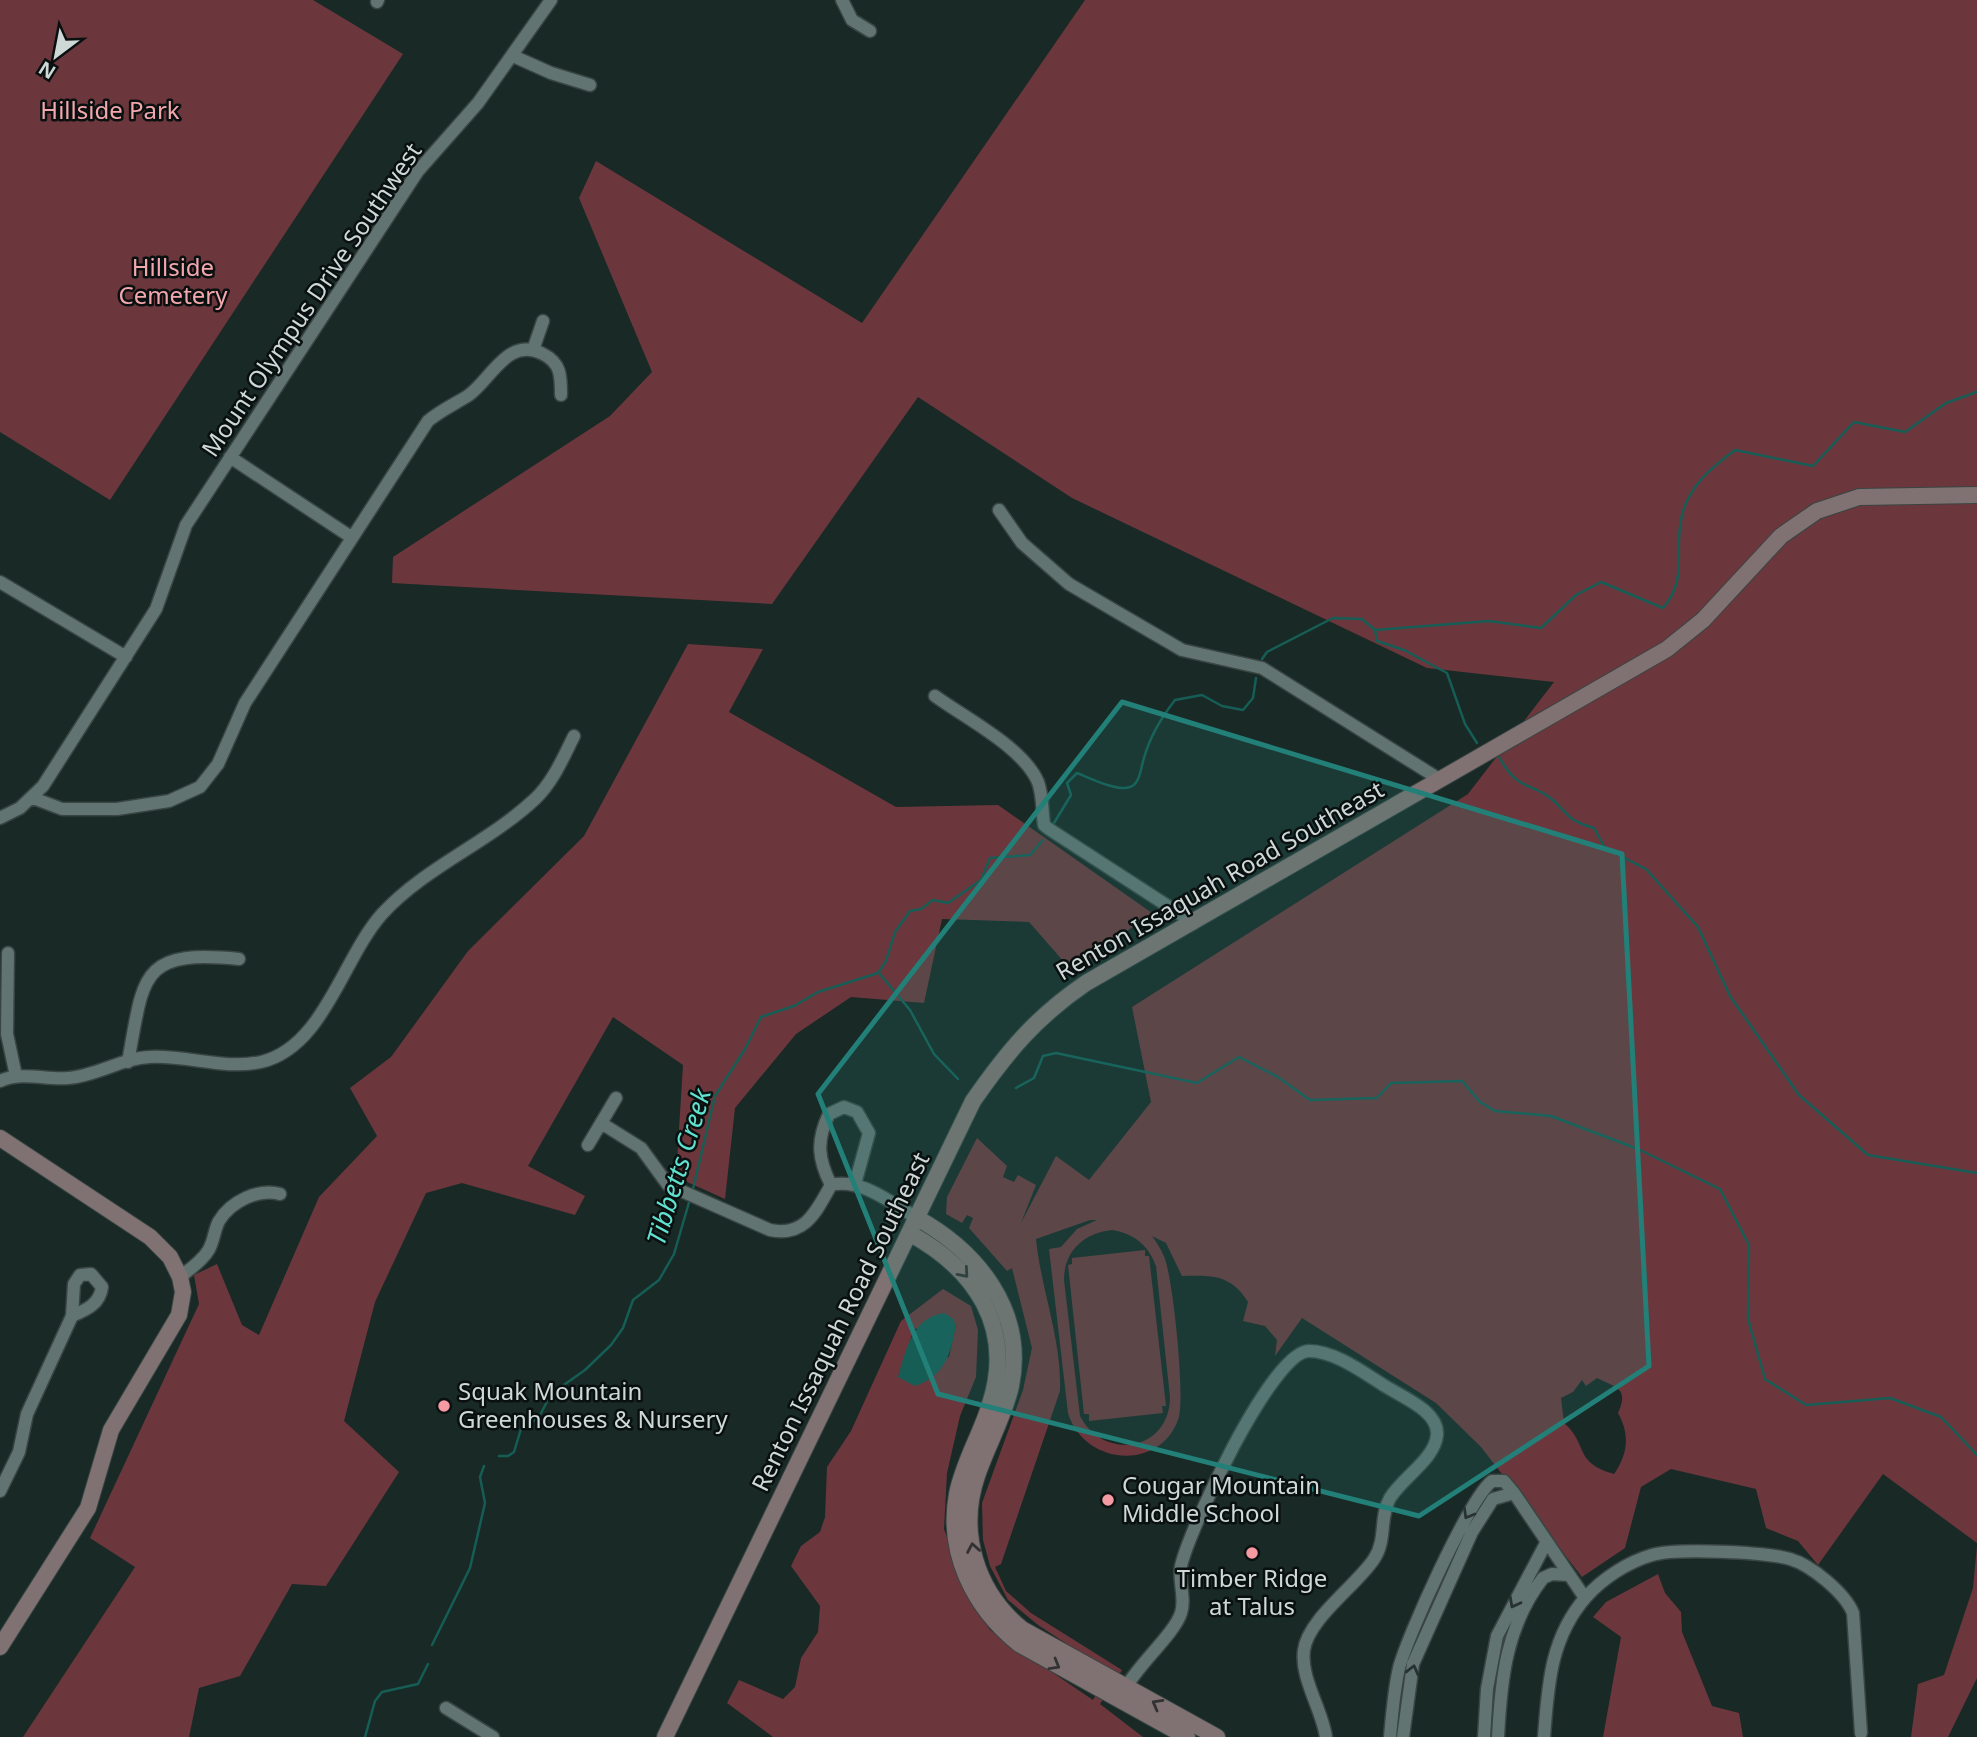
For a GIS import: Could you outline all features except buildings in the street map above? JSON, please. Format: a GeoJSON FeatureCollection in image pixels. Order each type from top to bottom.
{"type":"FeatureCollection","features":[{"type":"Feature","properties":{"kind":"main road","name":"Renton Issaquah Road Southeast"},"geometry":{"type":"LineString","coordinates":[[665,1737],[973,1101],[1011,1046],[1065,997],[1667,649],[1703,620],[1762,553],[1800,520],[1859,497],[1977,495]]}},
{"type":"Feature","properties":{"kind":"main road"},"geometry":{"type":"LineString","coordinates":[[0,1138],[149,1237],[170,1256],[180,1277],[183,1292],[179,1315],[111,1430],[88,1508],[0,1647]]}},
{"type":"Feature","properties":{"kind":"main road"},"geometry":{"type":"LineString","coordinates":[[913,1226],[970,1279],[987,1308],[995,1336],[997,1358],[994,1390],[963,1474],[955,1509],[956,1544],[967,1580],[987,1612],[1019,1644],[1217,1737]]}},
{"type":"Feature","properties":{"kind":"main road"},"geometry":{"type":"LineString","coordinates":[[1122,1693],[1186,1737]]}},
{"type":"Feature","properties":{"kind":"street","name":"Mount Olympus Drive Southwest"},"geometry":{"type":"LineString","coordinates":[[33,798],[156,609],[186,526],[230,457],[418,171],[463,121],[513,56],[551,0]]}},
{"type":"Feature","properties":{"kind":"street"},"geometry":{"type":"LineString","coordinates":[[842,0],[847,14],[870,30]]}},
{"type":"Feature","properties":{"kind":"street"},"geometry":{"type":"LineString","coordinates":[[513,56],[551,73],[590,85]]}},
{"type":"Feature","properties":{"kind":"street"},"geometry":{"type":"LineString","coordinates":[[533,349],[543,321]]}},
{"type":"Feature","properties":{"kind":"street"},"geometry":{"type":"LineString","coordinates":[[0,818],[33,798],[62,809],[117,809],[169,801],[200,787],[218,764],[245,703],[428,421],[470,394],[513,352],[533,349],[558,366],[561,395]]}},
{"type":"Feature","properties":{"kind":"street"},"geometry":{"type":"LineString","coordinates":[[230,457],[351,537]]}},
{"type":"Feature","properties":{"kind":"street"},"geometry":{"type":"LineString","coordinates":[[999,510],[1023,544],[1046,568],[1069,584],[1182,650],[1262,668],[1439,779]]}},
{"type":"Feature","properties":{"kind":"street"},"geometry":{"type":"LineString","coordinates":[[0,582],[127,657]]}},
{"type":"Feature","properties":{"kind":"street"},"geometry":{"type":"LineString","coordinates":[[935,696],[1010,749],[1031,770],[1039,785],[1044,825],[1194,923]]}},
{"type":"Feature","properties":{"kind":"street"},"geometry":{"type":"LineString","coordinates":[[0,1081],[16,1076],[68,1078],[159,1057],[247,1064],[271,1059],[291,1048],[317,1022],[354,951],[381,915],[420,881],[535,799],[557,769],[574,736]]}},
{"type":"Feature","properties":{"kind":"street"},"geometry":{"type":"LineString","coordinates":[[8,953],[7,1034],[16,1076]]}},
{"type":"Feature","properties":{"kind":"street"},"geometry":{"type":"LineString","coordinates":[[128,1062],[142,993],[157,969],[181,957],[239,959]]}},
{"type":"Feature","properties":{"kind":"street"},"geometry":{"type":"LineString","coordinates":[[588,1145],[615,1098]]}},
{"type":"Feature","properties":{"kind":"street"},"geometry":{"type":"LineString","coordinates":[[831,1185],[820,1162],[818,1147],[829,1114],[844,1107],[857,1112],[869,1133],[855,1184]]}},
{"type":"Feature","properties":{"kind":"street"},"geometry":{"type":"LineString","coordinates":[[601,1123],[641,1148],[668,1185],[770,1230],[787,1231],[810,1221],[831,1185]]}},
{"type":"Feature","properties":{"kind":"street"},"geometry":{"type":"LineString","coordinates":[[831,1185],[855,1184],[913,1226]]}},
{"type":"Feature","properties":{"kind":"street"},"geometry":{"type":"LineString","coordinates":[[180,1277],[209,1250],[219,1221],[232,1207],[270,1191],[280,1194]]}},
{"type":"Feature","properties":{"kind":"street"},"geometry":{"type":"LineString","coordinates":[[0,1491],[19,1452],[27,1413],[72,1316]]}},
{"type":"Feature","properties":{"kind":"street"},"geometry":{"type":"LineString","coordinates":[[1122,1693],[1178,1619],[1183,1603],[1182,1564],[1219,1472],[1284,1367],[1298,1354],[1308,1351],[1359,1370],[1424,1410],[1436,1426],[1437,1434],[1432,1449],[1389,1499],[1376,1557],[1312,1629],[1305,1644],[1304,1661],[1326,1737]]}},
{"type":"Feature","properties":{"kind":"street"},"geometry":{"type":"LineString","coordinates":[[1390,1737],[1400,1666],[1462,1524],[1492,1482],[1504,1481],[1514,1493],[1585,1598]]}},
{"type":"Feature","properties":{"kind":"street"},"geometry":{"type":"LineString","coordinates":[[1403,1737],[1413,1664],[1472,1532],[1493,1499],[1514,1493]]}},
{"type":"Feature","properties":{"kind":"street"},"geometry":{"type":"LineString","coordinates":[[1484,1737],[1490,1668],[1497,1636],[1546,1543]]}},
{"type":"Feature","properties":{"kind":"street"},"geometry":{"type":"LineString","coordinates":[[1544,1737],[1552,1661],[1568,1622],[1585,1598],[1613,1574],[1652,1555],[1682,1550],[1783,1557],[1800,1563],[1845,1597],[1853,1613],[1862,1736]]}},
{"type":"Feature","properties":{"kind":"street"},"geometry":{"type":"LineString","coordinates":[[1497,1737],[1501,1675],[1511,1635],[1543,1578],[1552,1574],[1569,1575]]}},
{"type":"Feature","properties":{"kind":"street"},"geometry":{"type":"LineString","coordinates":[[446,1708],[493,1737]]}},
{"type":"Feature","properties":{"kind":"highlighted area"},"geometry":{"type":"Polygon","coordinates":[[[1122,702],[1622,854],[1649,1366],[1419,1516],[938,1394],[818,1094],[1122,702]]]}},
{"type":"Feature","properties":{"kind":"green space","name":"Hillside Park"},"geometry":{"type":"Polygon","coordinates":[[[0,0],[313,0],[403,54],[110,500],[0,432],[0,0]]]}},
{"type":"Feature","properties":{"kind":"green space"},"geometry":{"type":"Polygon","coordinates":[[[1085,0],[1977,0],[1977,1543],[1883,1474],[1818,1565],[1798,1541],[1766,1528],[1756,1489],[1671,1469],[1641,1487],[1625,1548],[1582,1577],[1481,1447],[1436,1403],[1302,1318],[1275,1356],[1277,1340],[1265,1326],[1243,1321],[1248,1302],[1235,1286],[1211,1276],[1182,1276],[1166,1243],[1152,1236],[1165,1259],[1172,1291],[1180,1366],[1178,1420],[1168,1437],[1154,1448],[1138,1455],[1121,1456],[1104,1452],[1089,1443],[1076,1430],[1068,1413],[1049,1249],[1061,1247],[1077,1229],[1097,1220],[1090,1220],[1036,1239],[1058,1353],[1060,1391],[1001,1564],[995,1567],[1006,1591],[1031,1613],[1122,1670],[1100,1704],[1143,1737],[773,1737],[727,1703],[739,1680],[783,1699],[795,1687],[801,1658],[818,1632],[820,1606],[791,1566],[801,1546],[820,1532],[825,1517],[827,1467],[851,1431],[901,1321],[943,1289],[971,1306],[978,1330],[976,1377],[960,1416],[947,1473],[944,1529],[965,1590],[990,1630],[1093,1700],[1108,1671],[1038,1625],[1008,1600],[990,1566],[983,1540],[982,1503],[1023,1390],[1032,1348],[1012,1268],[1007,1271],[969,1228],[973,1218],[967,1215],[962,1223],[946,1214],[947,1197],[977,1138],[1007,1166],[1003,1177],[1014,1182],[1018,1175],[1036,1185],[1021,1223],[1056,1156],[1089,1180],[1151,1102],[1132,1007],[1468,794],[1554,682],[1427,668],[1072,498],[918,397],[772,604],[392,583],[393,557],[610,416],[652,372],[579,198],[596,161],[862,323],[1085,0]],[[1112,1230],[1093,1235],[1078,1245],[1068,1260],[1064,1280],[1080,1416],[1091,1431],[1104,1440],[1134,1444],[1148,1439],[1159,1429],[1167,1415],[1170,1397],[1156,1266],[1140,1242],[1127,1234],[1112,1230]],[[956,1325],[914,1329],[898,1377],[949,1357],[956,1325]],[[1597,1378],[1586,1386],[1582,1380],[1573,1392],[1561,1398],[1564,1423],[1592,1464],[1614,1474],[1626,1444],[1618,1413],[1621,1394],[1615,1387],[1597,1378]]]}},
{"type":"Feature","properties":{"kind":"green space"},"geometry":{"type":"Polygon","coordinates":[[[688,644],[763,649],[729,712],[896,807],[998,805],[1152,913],[1072,971],[1029,922],[942,919],[924,1003],[851,997],[796,1034],[735,1108],[725,1199],[676,1177],[683,1065],[613,1017],[528,1166],[585,1196],[575,1215],[462,1183],[426,1193],[375,1302],[344,1421],[399,1472],[326,1586],[292,1584],[240,1676],[199,1688],[189,1737],[23,1737],[135,1567],[90,1538],[199,1304],[194,1275],[217,1264],[242,1325],[259,1335],[319,1197],[377,1136],[350,1088],[391,1057],[468,951],[584,836],[688,644]]]}},
{"type":"Feature","properties":{"kind":"green space"},"geometry":{"type":"Polygon","coordinates":[[[1145,1250],[1145,1256],[1149,1256],[1166,1406],[1162,1406],[1163,1413],[1089,1421],[1089,1414],[1084,1414],[1068,1265],[1072,1264],[1072,1258],[1145,1250]]]}},
{"type":"Feature","properties":{"kind":"green space"},"geometry":{"type":"Polygon","coordinates":[[[1977,1546],[1977,1678],[1948,1737],[1911,1737],[1918,1684],[1944,1675],[1973,1588],[1977,1546]]]}},
{"type":"Feature","properties":{"kind":"green space"},"geometry":{"type":"Polygon","coordinates":[[[1658,1574],[1665,1593],[1681,1612],[1682,1632],[1712,1706],[1739,1713],[1743,1737],[1603,1737],[1621,1637],[1593,1617],[1606,1602],[1658,1574]]]}},
{"type":"Feature","properties":{"kind":"water"},"geometry":{"type":"Polygon","coordinates":[[[944,1313],[952,1318],[956,1325],[949,1354],[940,1370],[915,1386],[898,1377],[917,1328],[933,1316],[944,1313]]]}},
{"type":"Feature","properties":{"kind":"waterway","name":"Tibbetts Creek"},"geometry":{"type":"LineString","coordinates":[[1262,659],[1267,652],[1333,618],[1362,619],[1375,630],[1489,621],[1541,628],[1576,595],[1601,582],[1663,608],[1676,586],[1680,528],[1685,505],[1702,478],[1735,450],[1813,466],[1854,422],[1905,432],[1946,403],[1977,392]]}},
{"type":"Feature","properties":{"kind":"waterway"},"geometry":{"type":"LineString","coordinates":[[1375,630],[1377,641],[1404,650],[1447,673],[1465,724],[1477,743]]}},
{"type":"Feature","properties":{"kind":"waterway","name":"Tibbetts Creek"},"geometry":{"type":"LineString","coordinates":[[1054,823],[1071,795],[1067,783],[1077,773],[1111,786],[1125,788],[1136,782],[1153,735],[1175,700],[1202,695],[1222,706],[1243,710],[1253,698],[1256,678]]}},
{"type":"Feature","properties":{"kind":"waterway"},"geometry":{"type":"LineString","coordinates":[[1499,757],[1519,782],[1546,795],[1575,820],[1594,828],[1605,848],[1646,869],[1698,927],[1730,996],[1799,1095],[1868,1155],[1977,1173]]}},
{"type":"Feature","properties":{"kind":"waterway","name":"Tibbetts Creek"},"geometry":{"type":"LineString","coordinates":[[692,1193],[715,1096],[745,1049],[761,1017],[794,1006],[818,992],[878,973],[886,961],[895,932],[910,911],[921,909],[933,900],[948,903],[981,880],[990,858],[1030,855],[1043,840]]}},
{"type":"Feature","properties":{"kind":"waterway"},"geometry":{"type":"LineString","coordinates":[[879,973],[910,1010],[934,1054],[958,1079]]}},
{"type":"Feature","properties":{"kind":"waterway"},"geometry":{"type":"LineString","coordinates":[[1016,1088],[1034,1078],[1043,1056],[1056,1053],[1197,1083],[1239,1057],[1278,1077],[1310,1100],[1377,1098],[1391,1083],[1462,1081],[1480,1102],[1495,1111],[1551,1116],[1638,1149],[1720,1189],[1749,1245],[1748,1319],[1765,1379],[1806,1405],[1890,1398],[1941,1417],[1977,1455]]}},
{"type":"Feature","properties":{"kind":"waterway","name":"Tibbetts Creek"},"geometry":{"type":"LineString","coordinates":[[499,1456],[508,1456],[514,1452],[521,1429],[539,1417],[551,1394],[585,1370],[611,1345],[623,1328],[633,1300],[659,1280],[674,1254],[690,1199]]}},
{"type":"Feature","properties":{"kind":"waterway","name":"Tibbetts Creek"},"geometry":{"type":"LineString","coordinates":[[432,1645],[470,1568],[485,1503],[480,1477],[484,1466]]}},
{"type":"Feature","properties":{"kind":"waterway","name":"Tibbetts Creek"},"geometry":{"type":"LineString","coordinates":[[365,1737],[375,1701],[382,1692],[418,1684],[428,1664]]}},
{"type":"Feature","properties":{"kind":"place","name":"Squak Mountain Greenhouses & Nursery"},"geometry":{"type":"Point","coordinates":[444,1406]}},
{"type":"Feature","properties":{"kind":"place","name":"Cougar Mountain Middle School"},"geometry":{"type":"Point","coordinates":[1108,1500]}},
{"type":"Feature","properties":{"kind":"place","name":"Timber Ridge at Talus"},"geometry":{"type":"Point","coordinates":[1252,1553]}},
{"type":"Feature","properties":{"kind":"park label","name":"Hillside Cemetery"},"geometry":{"type":"Point","coordinates":[173,282]}}]}
